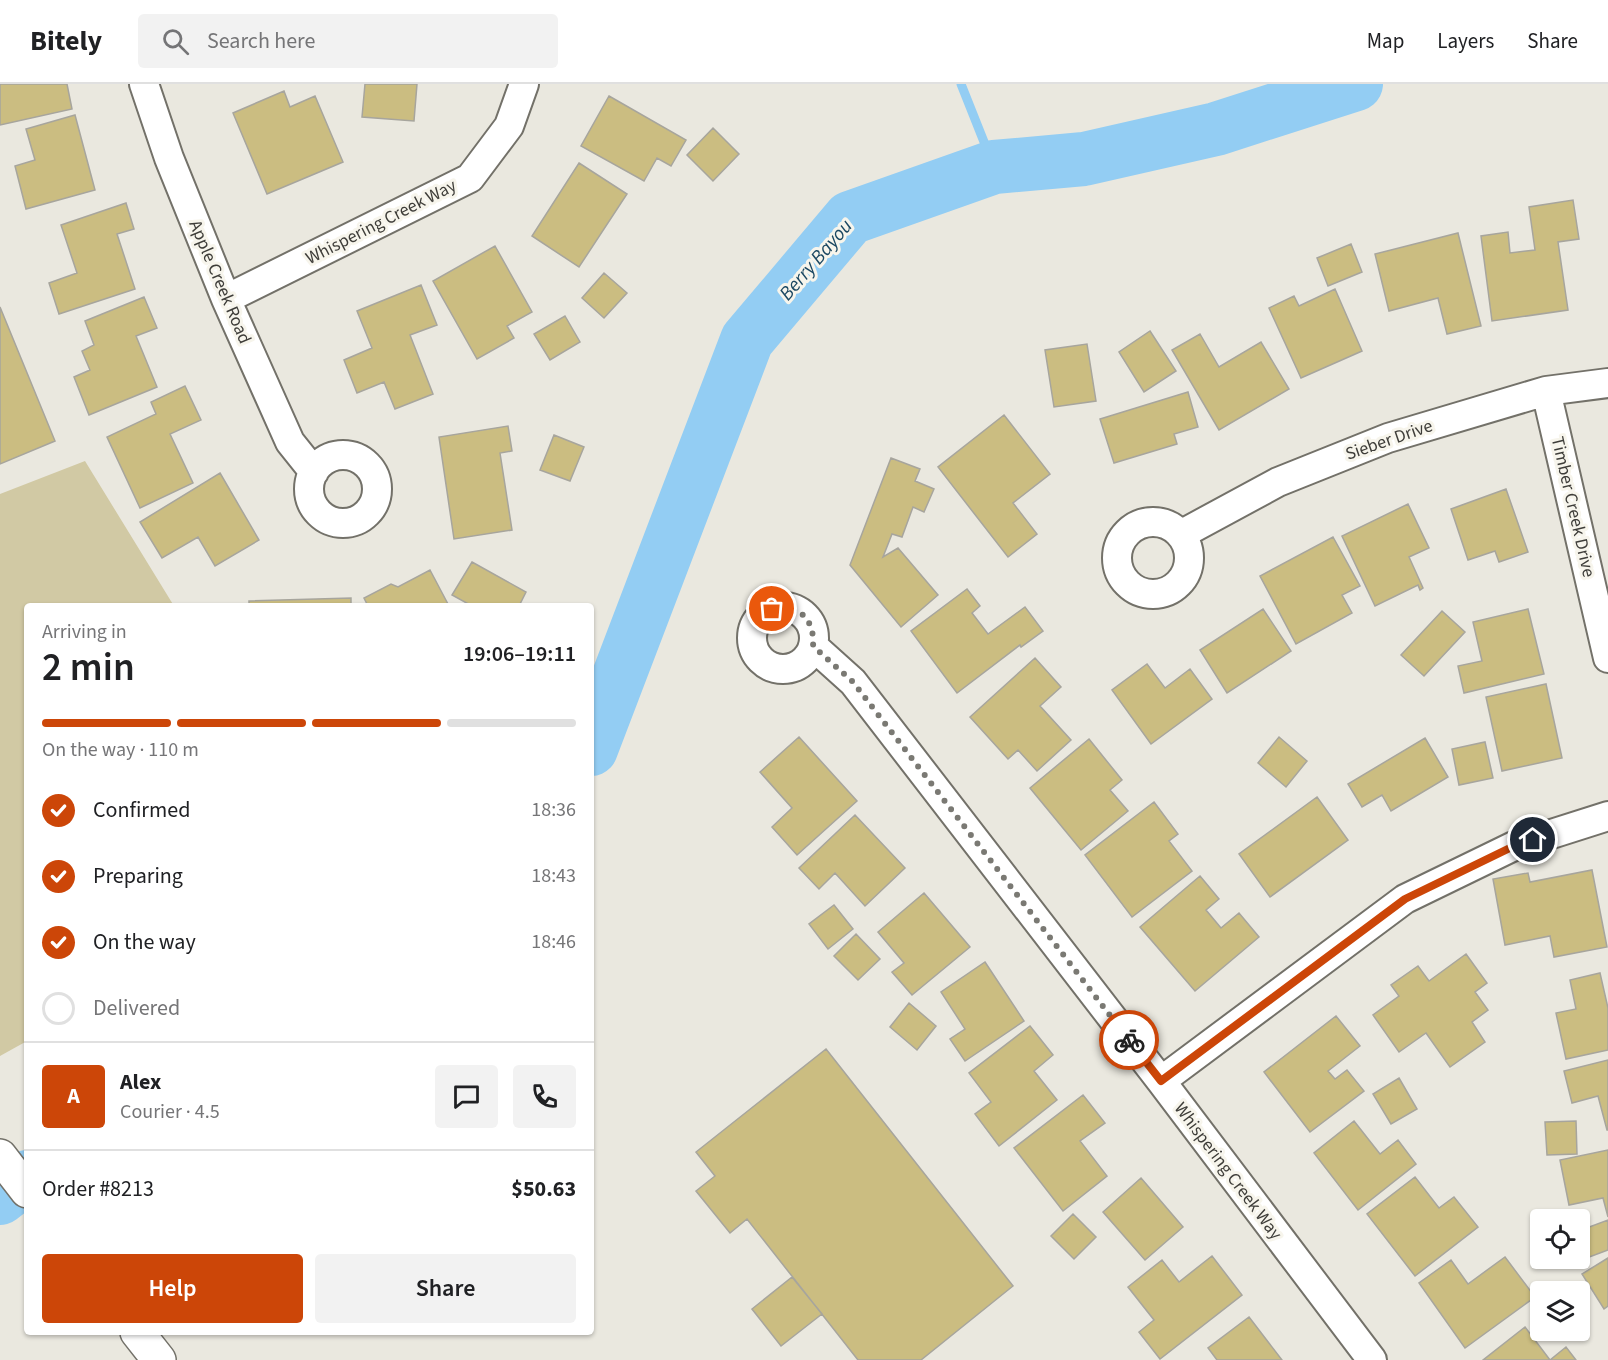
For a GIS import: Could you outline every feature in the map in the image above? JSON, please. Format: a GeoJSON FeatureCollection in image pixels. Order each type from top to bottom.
{"type":"FeatureCollection","features":[{"type":"Feature","properties":{"kind":"main road"},"geometry":{"type":"LineString","coordinates":[[0,1156],[24,1187]]}},
{"type":"Feature","properties":{"kind":"main road"},"geometry":{"type":"LineString","coordinates":[[139,1335],[159,1360]]}},
{"type":"Feature","properties":{"kind":"street","name":"Apple Creek Road"},"geometry":{"type":"LineString","coordinates":[[144,84],[169,158],[226,299],[290,442],[314,472]]}},
{"type":"Feature","properties":{"kind":"street","name":"Whispering Creek Way"},"geometry":{"type":"LineString","coordinates":[[226,299],[470,178],[509,126],[524,84]]}},
{"type":"Feature","properties":{"kind":"street","name":"Sieber Drive"},"geometry":{"type":"LineString","coordinates":[[1182,534],[1278,482],[1388,438],[1546,391],[1608,383]]}},
{"type":"Feature","properties":{"kind":"street","name":"Timber Creek Drive"},"geometry":{"type":"LineString","coordinates":[[1546,391],[1608,658]]}},
{"type":"Feature","properties":{"kind":"street","name":"Whispering Creek Way"},"geometry":{"type":"LineString","coordinates":[[813,646],[853,682],[1161,1081],[1372,1360]]}},
{"type":"Feature","properties":{"kind":"street"},"geometry":{"type":"LineString","coordinates":[[1161,1081],[1405,899],[1514,846],[1608,816]]}},
{"type":"Feature","properties":{"kind":"shaded area"},"geometry":{"type":"Polygon","coordinates":[[[85,461],[172,603],[24,603],[24,1043],[0,1056],[0,494],[85,461]]]}},
{"type":"Feature","properties":{"kind":"building"},"geometry":{"type":"Polygon","coordinates":[[[0,84],[67,84],[72,109],[0,125],[0,84]]]}},
{"type":"Feature","properties":{"kind":"building"},"geometry":{"type":"Polygon","coordinates":[[[365,84],[417,84],[414,121],[362,117],[365,84]]]}},
{"type":"Feature","properties":{"kind":"building"},"geometry":{"type":"Polygon","coordinates":[[[284,91],[290,107],[315,96],[343,162],[267,194],[233,113],[284,91]]]}},
{"type":"Feature","properties":{"kind":"building"},"geometry":{"type":"Polygon","coordinates":[[[609,96],[686,140],[671,166],[657,158],[644,181],[581,146],[609,96]]]}},
{"type":"Feature","properties":{"kind":"building"},"geometry":{"type":"Polygon","coordinates":[[[75,115],[95,190],[26,209],[15,166],[35,160],[26,129],[75,115]]]}},
{"type":"Feature","properties":{"kind":"building"},"geometry":{"type":"Polygon","coordinates":[[[713,128],[739,154],[713,181],[687,155],[713,128]]]}},
{"type":"Feature","properties":{"kind":"building"},"geometry":{"type":"Polygon","coordinates":[[[579,163],[627,194],[579,267],[532,236],[579,163]]]}},
{"type":"Feature","properties":{"kind":"building"},"geometry":{"type":"Polygon","coordinates":[[[1573,200],[1579,239],[1558,242],[1568,310],[1492,321],[1481,236],[1508,232],[1510,253],[1535,250],[1529,207],[1573,200]]]}},
{"type":"Feature","properties":{"kind":"building"},"geometry":{"type":"Polygon","coordinates":[[[126,203],[134,229],[117,234],[135,289],[59,314],[49,283],[77,273],[61,225],[126,203]]]}},
{"type":"Feature","properties":{"kind":"building"},"geometry":{"type":"Polygon","coordinates":[[[1458,233],[1481,326],[1447,334],[1438,298],[1389,311],[1375,254],[1458,233]]]}},
{"type":"Feature","properties":{"kind":"building"},"geometry":{"type":"Polygon","coordinates":[[[1351,244],[1362,272],[1328,286],[1317,258],[1351,244]]]}},
{"type":"Feature","properties":{"kind":"building"},"geometry":{"type":"Polygon","coordinates":[[[495,246],[532,312],[507,326],[514,338],[477,359],[433,281],[495,246]]]}},
{"type":"Feature","properties":{"kind":"building"},"geometry":{"type":"Polygon","coordinates":[[[604,273],[627,293],[604,318],[582,298],[604,273]]]}},
{"type":"Feature","properties":{"kind":"building"},"geometry":{"type":"Polygon","coordinates":[[[421,285],[437,325],[410,335],[433,394],[395,409],[384,382],[357,393],[344,360],[372,348],[357,311],[421,285]]]}},
{"type":"Feature","properties":{"kind":"building"},"geometry":{"type":"Polygon","coordinates":[[[1335,289],[1362,351],[1301,378],[1269,308],[1294,296],[1299,306],[1335,289]]]}},
{"type":"Feature","properties":{"kind":"building"},"geometry":{"type":"Polygon","coordinates":[[[144,297],[157,328],[136,336],[157,387],[89,415],[74,377],[90,370],[82,351],[94,345],[85,321],[144,297]]]}},
{"type":"Feature","properties":{"kind":"building"},"geometry":{"type":"Polygon","coordinates":[[[0,307],[55,441],[0,464],[0,307]]]}},
{"type":"Feature","properties":{"kind":"building"},"geometry":{"type":"Polygon","coordinates":[[[565,316],[580,342],[550,360],[534,334],[565,316]]]}},
{"type":"Feature","properties":{"kind":"building"},"geometry":{"type":"Polygon","coordinates":[[[1150,331],[1176,371],[1144,392],[1119,352],[1150,331]]]}},
{"type":"Feature","properties":{"kind":"building"},"geometry":{"type":"Polygon","coordinates":[[[1200,334],[1219,367],[1261,342],[1289,389],[1219,430],[1172,350],[1200,334]]]}},
{"type":"Feature","properties":{"kind":"building"},"geometry":{"type":"Polygon","coordinates":[[[1087,344],[1096,401],[1054,407],[1045,350],[1087,344]]]}},
{"type":"Feature","properties":{"kind":"building"},"geometry":{"type":"Polygon","coordinates":[[[185,386],[201,420],[170,434],[193,483],[140,508],[107,437],[156,414],[151,402],[185,386]]]}},
{"type":"Feature","properties":{"kind":"building"},"geometry":{"type":"Polygon","coordinates":[[[1188,392],[1198,427],[1174,434],[1177,444],[1114,463],[1100,419],[1188,392]]]}},
{"type":"Feature","properties":{"kind":"building"},"geometry":{"type":"Polygon","coordinates":[[[1004,415],[1050,474],[1013,503],[1037,534],[1008,557],[938,467],[1004,415]]]}},
{"type":"Feature","properties":{"kind":"building"},"geometry":{"type":"Polygon","coordinates":[[[508,426],[512,451],[500,453],[512,530],[454,539],[439,437],[508,426]]]}},
{"type":"Feature","properties":{"kind":"building"},"geometry":{"type":"Polygon","coordinates":[[[554,435],[584,447],[570,481],[540,470],[554,435]]]}},
{"type":"Feature","properties":{"kind":"building"},"geometry":{"type":"Polygon","coordinates":[[[891,458],[920,469],[915,481],[934,489],[924,512],[913,507],[902,537],[892,534],[883,557],[898,548],[938,595],[901,627],[850,565],[891,458]]]}},
{"type":"Feature","properties":{"kind":"building"},"geometry":{"type":"Polygon","coordinates":[[[220,473],[259,540],[215,566],[198,537],[162,558],[140,522],[220,473]]]}},
{"type":"Feature","properties":{"kind":"building"},"geometry":{"type":"Polygon","coordinates":[[[1506,489],[1528,552],[1499,562],[1495,551],[1468,560],[1451,509],[1506,489]]]}},
{"type":"Feature","properties":{"kind":"building"},"geometry":{"type":"Polygon","coordinates":[[[1408,504],[1429,548],[1409,557],[1423,588],[1420,590],[1418,585],[1375,606],[1342,536],[1408,504]]]}},
{"type":"Feature","properties":{"kind":"building"},"geometry":{"type":"Polygon","coordinates":[[[1333,537],[1360,586],[1342,595],[1352,613],[1296,644],[1260,576],[1333,537]]]}},
{"type":"Feature","properties":{"kind":"building"},"geometry":{"type":"Polygon","coordinates":[[[472,562],[526,592],[520,603],[467,603],[452,595],[472,562]]]}},
{"type":"Feature","properties":{"kind":"building"},"geometry":{"type":"Polygon","coordinates":[[[430,570],[447,603],[366,603],[364,598],[391,584],[398,587],[430,570]]]}},
{"type":"Feature","properties":{"kind":"building"},"geometry":{"type":"Polygon","coordinates":[[[967,589],[980,606],[972,613],[988,634],[1025,607],[1043,631],[1021,647],[1020,645],[957,693],[911,631],[967,589]]]}},
{"type":"Feature","properties":{"kind":"building"},"geometry":{"type":"Polygon","coordinates":[[[351,598],[351,603],[249,603],[249,601],[351,598]]]}},
{"type":"Feature","properties":{"kind":"building"},"geometry":{"type":"Polygon","coordinates":[[[1263,609],[1291,651],[1227,693],[1200,650],[1263,609]]]}},
{"type":"Feature","properties":{"kind":"building"},"geometry":{"type":"Polygon","coordinates":[[[1528,609],[1544,674],[1464,693],[1458,666],[1482,661],[1473,622],[1528,609]]]}},
{"type":"Feature","properties":{"kind":"building"},"geometry":{"type":"Polygon","coordinates":[[[1442,611],[1465,632],[1424,676],[1401,655],[1442,611]]]}},
{"type":"Feature","properties":{"kind":"building"},"geometry":{"type":"Polygon","coordinates":[[[1035,658],[1061,687],[1040,706],[1071,740],[1037,771],[1018,750],[1008,759],[970,717],[1035,658]]]}},
{"type":"Feature","properties":{"kind":"building"},"geometry":{"type":"Polygon","coordinates":[[[1147,664],[1165,688],[1190,669],[1212,699],[1151,744],[1112,690],[1147,664]]]}},
{"type":"Feature","properties":{"kind":"building"},"geometry":{"type":"Polygon","coordinates":[[[1546,684],[1562,758],[1502,771],[1486,697],[1546,684]]]}},
{"type":"Feature","properties":{"kind":"building"},"geometry":{"type":"Polygon","coordinates":[[[799,737],[857,801],[797,855],[772,827],[792,808],[760,772],[799,737]]]}},
{"type":"Feature","properties":{"kind":"building"},"geometry":{"type":"Polygon","coordinates":[[[1279,737],[1307,761],[1286,787],[1258,763],[1279,737]]]}},
{"type":"Feature","properties":{"kind":"building"},"geometry":{"type":"Polygon","coordinates":[[[1425,738],[1448,777],[1391,811],[1382,795],[1362,807],[1348,784],[1425,738]]]}},
{"type":"Feature","properties":{"kind":"building"},"geometry":{"type":"Polygon","coordinates":[[[1089,739],[1122,780],[1110,790],[1128,811],[1081,850],[1030,788],[1089,739]]]}},
{"type":"Feature","properties":{"kind":"building"},"geometry":{"type":"Polygon","coordinates":[[[1485,742],[1493,778],[1459,785],[1452,749],[1485,742]]]}},
{"type":"Feature","properties":{"kind":"building"},"geometry":{"type":"Polygon","coordinates":[[[1317,797],[1348,840],[1270,897],[1239,854],[1317,797]]]}},
{"type":"Feature","properties":{"kind":"building"},"geometry":{"type":"Polygon","coordinates":[[[1154,802],[1178,834],[1169,841],[1192,871],[1132,917],[1085,855],[1154,802]]]}},
{"type":"Feature","properties":{"kind":"building"},"geometry":{"type":"Polygon","coordinates":[[[855,815],[905,868],[865,906],[835,873],[819,889],[799,868],[855,815]]]}},
{"type":"Feature","properties":{"kind":"building"},"geometry":{"type":"Polygon","coordinates":[[[1592,870],[1607,947],[1554,957],[1550,936],[1505,945],[1493,879],[1528,873],[1530,882],[1592,870]]]}},
{"type":"Feature","properties":{"kind":"building"},"geometry":{"type":"Polygon","coordinates":[[[1200,876],[1219,899],[1206,910],[1221,928],[1239,913],[1259,937],[1195,991],[1140,927],[1200,876]]]}},
{"type":"Feature","properties":{"kind":"building"},"geometry":{"type":"Polygon","coordinates":[[[924,893],[970,947],[912,995],[892,972],[904,963],[878,932],[924,893]]]}},
{"type":"Feature","properties":{"kind":"building"},"geometry":{"type":"Polygon","coordinates":[[[834,905],[853,929],[828,949],[809,924],[834,905]]]}},
{"type":"Feature","properties":{"kind":"building"},"geometry":{"type":"Polygon","coordinates":[[[856,934],[880,959],[858,980],[834,956],[856,934]]]}},
{"type":"Feature","properties":{"kind":"building"},"geometry":{"type":"Polygon","coordinates":[[[1466,954],[1487,983],[1475,992],[1488,1010],[1472,1022],[1485,1042],[1450,1067],[1426,1033],[1399,1052],[1373,1015],[1399,996],[1391,985],[1418,966],[1429,981],[1466,954]]]}},
{"type":"Feature","properties":{"kind":"building"},"geometry":{"type":"Polygon","coordinates":[[[985,962],[1024,1021],[965,1061],[950,1039],[965,1029],[941,992],[985,962]]]}},
{"type":"Feature","properties":{"kind":"building"},"geometry":{"type":"Polygon","coordinates":[[[1600,973],[1608,1008],[1608,1050],[1566,1059],[1556,1013],[1576,1009],[1570,980],[1600,973]]]}},
{"type":"Feature","properties":{"kind":"building"},"geometry":{"type":"Polygon","coordinates":[[[909,1003],[936,1026],[917,1050],[890,1027],[909,1003]]]}},
{"type":"Feature","properties":{"kind":"building"},"geometry":{"type":"Polygon","coordinates":[[[1336,1016],[1360,1046],[1328,1071],[1335,1079],[1347,1070],[1364,1091],[1310,1132],[1264,1072],[1336,1016]]]}},
{"type":"Feature","properties":{"kind":"building"},"geometry":{"type":"Polygon","coordinates":[[[1030,1026],[1053,1055],[1034,1071],[1057,1100],[999,1146],[975,1114],[991,1102],[969,1073],[1030,1026]]]}},
{"type":"Feature","properties":{"kind":"building"},"geometry":{"type":"Polygon","coordinates":[[[826,1049],[1013,1286],[921,1360],[858,1360],[747,1219],[730,1233],[696,1191],[715,1176],[696,1152],[826,1049]]]}},
{"type":"Feature","properties":{"kind":"building"},"geometry":{"type":"Polygon","coordinates":[[[1608,1060],[1607,1130],[1598,1096],[1572,1103],[1564,1071],[1608,1060]]]}},
{"type":"Feature","properties":{"kind":"building"},"geometry":{"type":"Polygon","coordinates":[[[1399,1078],[1417,1109],[1391,1124],[1373,1094],[1399,1078]]]}},
{"type":"Feature","properties":{"kind":"building"},"geometry":{"type":"Polygon","coordinates":[[[1083,1095],[1105,1123],[1080,1141],[1107,1176],[1063,1211],[1014,1148],[1083,1095]]]}},
{"type":"Feature","properties":{"kind":"building"},"geometry":{"type":"Polygon","coordinates":[[[1354,1121],[1380,1154],[1398,1140],[1416,1164],[1358,1210],[1314,1153],[1354,1121]]]}},
{"type":"Feature","properties":{"kind":"building"},"geometry":{"type":"Polygon","coordinates":[[[1576,1121],[1577,1154],[1547,1155],[1545,1122],[1576,1121]]]}},
{"type":"Feature","properties":{"kind":"building"},"geometry":{"type":"Polygon","coordinates":[[[1608,1150],[1608,1217],[1603,1198],[1569,1205],[1560,1160],[1608,1150]]]}},
{"type":"Feature","properties":{"kind":"building"},"geometry":{"type":"Polygon","coordinates":[[[1415,1177],[1439,1208],[1454,1197],[1478,1227],[1415,1276],[1367,1214],[1415,1177]]]}},
{"type":"Feature","properties":{"kind":"building"},"geometry":{"type":"Polygon","coordinates":[[[1141,1178],[1183,1227],[1145,1260],[1103,1212],[1141,1178]]]}},
{"type":"Feature","properties":{"kind":"building"},"geometry":{"type":"Polygon","coordinates":[[[1073,1214],[1096,1237],[1074,1259],[1051,1236],[1073,1214]]]}},
{"type":"Feature","properties":{"kind":"building"},"geometry":{"type":"Polygon","coordinates":[[[1608,1220],[1608,1250],[1590,1257],[1590,1227],[1608,1220]]]}},
{"type":"Feature","properties":{"kind":"building"},"geometry":{"type":"Polygon","coordinates":[[[1212,1256],[1242,1295],[1160,1359],[1139,1332],[1154,1320],[1128,1287],[1162,1260],[1179,1282],[1212,1256]]]}},
{"type":"Feature","properties":{"kind":"building"},"geometry":{"type":"Polygon","coordinates":[[[1505,1257],[1530,1290],[1530,1301],[1465,1348],[1419,1283],[1451,1260],[1468,1284],[1505,1257]]]}},
{"type":"Feature","properties":{"kind":"building"},"geometry":{"type":"Polygon","coordinates":[[[1608,1258],[1608,1306],[1604,1309],[1590,1287],[1590,1281],[1586,1281],[1582,1274],[1608,1258]]]}},
{"type":"Feature","properties":{"kind":"building"},"geometry":{"type":"Polygon","coordinates":[[[792,1277],[822,1314],[781,1346],[752,1309],[792,1277]]]}},
{"type":"Feature","properties":{"kind":"building"},"geometry":{"type":"Polygon","coordinates":[[[1249,1317],[1282,1360],[1217,1360],[1208,1348],[1249,1317]]]}},
{"type":"Feature","properties":{"kind":"building"},"geometry":{"type":"Polygon","coordinates":[[[1525,1327],[1530,1334],[1530,1341],[1536,1341],[1550,1360],[1483,1360],[1525,1327]]]}},
{"type":"Feature","properties":{"kind":"building"},"geometry":{"type":"Polygon","coordinates":[[[1566,1347],[1576,1360],[1550,1360],[1566,1347]]]}},
{"type":"Feature","properties":{"kind":"waterway"},"geometry":{"type":"LineString","coordinates":[[961,84],[994,167]]}},
{"type":"Feature","properties":{"kind":"waterway","name":"Berry Bayou"},"geometry":{"type":"LineString","coordinates":[[594,741],[747,340],[850,218],[994,167],[1084,159],[1216,129],[1356,84]]}},
{"type":"Feature","properties":{"kind":"waterway","name":"Berry Bayou"},"geometry":{"type":"LineString","coordinates":[[0,1198],[24,1179]]}},
{"type":"Feature","properties":{"kind":"way so far"},"geometry":{"type":"LineString","coordinates":[[772,609],[791,608],[807,618],[812,626],[813,646],[853,682],[1129,1040]]}},
{"type":"Feature","properties":{"kind":"route"},"geometry":{"type":"LineString","coordinates":[[1129,1040],[1161,1081],[1405,899],[1514,846],[1533,840]]}}]}
